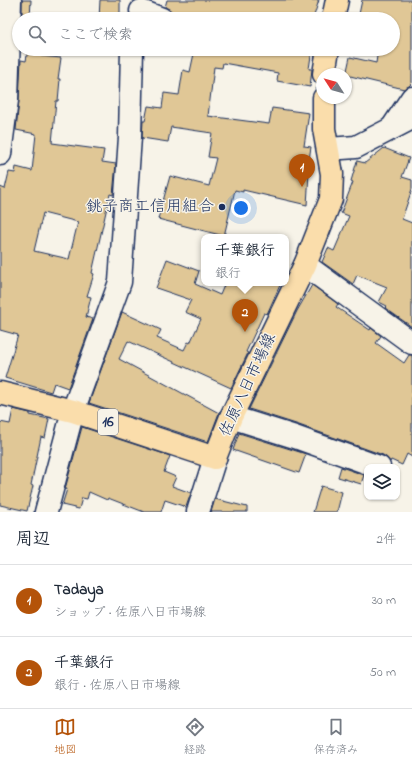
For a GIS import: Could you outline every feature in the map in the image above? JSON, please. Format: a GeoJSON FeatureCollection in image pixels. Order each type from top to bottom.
{"type":"FeatureCollection","features":[{"type":"Feature","properties":{"kind":"main road"},"geometry":{"type":"LineString","coordinates":[[334,12],[337,0]]}},
{"type":"Feature","properties":{"kind":"main road"},"geometry":{"type":"LineString","coordinates":[[325,68],[327,56]]}},
{"type":"Feature","properties":{"kind":"main road","name":"佐原八日市場線"},"geometry":{"type":"LineString","coordinates":[[215,458],[231,417],[305,265],[331,200],[332,174],[324,129],[324,104]]}},
{"type":"Feature","properties":{"kind":"main road","name":"16"},"geometry":{"type":"LineString","coordinates":[[0,393],[73,410],[215,458]]}},
{"type":"Feature","properties":{"kind":"street"},"geometry":{"type":"LineString","coordinates":[[0,154],[7,100],[10,0]]}},
{"type":"Feature","properties":{"kind":"street"},"geometry":{"type":"LineString","coordinates":[[46,512],[73,410],[120,282],[130,138],[132,56]]}},
{"type":"Feature","properties":{"kind":"street"},"geometry":{"type":"LineString","coordinates":[[392,128],[412,98]]}},
{"type":"Feature","properties":{"kind":"street"},"geometry":{"type":"LineString","coordinates":[[328,150],[356,146],[412,118]]}},
{"type":"Feature","properties":{"kind":"street"},"geometry":{"type":"LineString","coordinates":[[305,265],[412,342]]}},
{"type":"Feature","properties":{"kind":"street"},"geometry":{"type":"LineString","coordinates":[[231,417],[295,437],[371,464]]}},
{"type":"Feature","properties":{"kind":"street"},"geometry":{"type":"LineString","coordinates":[[198,512],[215,458]]}},
{"type":"Feature","properties":{"kind":"building"},"geometry":{"type":"Polygon","coordinates":[[[22,0],[31,0],[30,12],[22,12],[22,0]]]}},
{"type":"Feature","properties":{"kind":"building"},"geometry":{"type":"Polygon","coordinates":[[[100,0],[120,0],[120,12],[99,12],[100,0]]]}},
{"type":"Feature","properties":{"kind":"building"},"geometry":{"type":"Polygon","coordinates":[[[167,0],[319,0],[315,12],[172,12],[165,7],[167,0]]]}},
{"type":"Feature","properties":{"kind":"building"},"geometry":{"type":"Polygon","coordinates":[[[362,0],[412,0],[412,83],[404,89],[352,76],[352,68],[348,68],[350,57],[376,63],[377,56],[400,56],[400,12],[359,12],[362,0]]]}},
{"type":"Feature","properties":{"kind":"building"},"geometry":{"type":"Polygon","coordinates":[[[27,56],[61,58],[58,79],[60,79],[58,101],[56,101],[52,143],[104,150],[102,162],[116,164],[113,195],[110,194],[92,273],[94,274],[87,296],[91,297],[86,317],[93,319],[68,388],[54,383],[51,392],[5,378],[18,335],[0,330],[0,187],[5,189],[9,172],[15,173],[16,167],[32,171],[36,134],[16,130],[21,60],[26,61],[27,56]],[[43,213],[34,251],[69,259],[78,222],[43,213]]]}},
{"type":"Feature","properties":{"kind":"building"},"geometry":{"type":"Polygon","coordinates":[[[193,56],[311,56],[309,69],[312,69],[310,87],[277,81],[278,73],[223,63],[222,68],[214,67],[208,116],[269,124],[272,108],[309,113],[304,146],[311,147],[307,172],[309,173],[307,205],[243,190],[243,192],[235,190],[224,234],[216,234],[158,219],[170,176],[209,186],[216,158],[208,157],[212,133],[171,127],[168,142],[142,138],[143,121],[145,121],[148,106],[162,108],[164,93],[179,95],[183,70],[190,72],[193,56]]]}},
{"type":"Feature","properties":{"kind":"building"},"geometry":{"type":"Polygon","coordinates":[[[384,148],[409,158],[402,177],[412,180],[412,189],[402,219],[412,223],[412,327],[385,308],[387,306],[379,302],[387,287],[357,275],[353,284],[322,262],[328,248],[334,251],[349,216],[341,213],[353,182],[351,181],[357,161],[365,163],[384,148]]]}},
{"type":"Feature","properties":{"kind":"building"},"geometry":{"type":"Polygon","coordinates":[[[167,259],[199,271],[195,284],[220,295],[224,286],[280,286],[267,314],[264,313],[246,352],[248,353],[231,388],[128,341],[119,359],[219,413],[208,442],[89,403],[122,312],[161,330],[157,338],[184,350],[188,342],[190,343],[201,319],[185,312],[191,300],[156,288],[167,259]]]}},
{"type":"Feature","properties":{"kind":"building"},"geometry":{"type":"Polygon","coordinates":[[[312,285],[338,304],[336,307],[370,330],[371,328],[381,336],[376,343],[404,363],[409,355],[412,355],[412,457],[407,454],[402,465],[391,460],[390,462],[383,455],[249,409],[297,311],[312,285]]]}},
{"type":"Feature","properties":{"kind":"building"},"geometry":{"type":"Polygon","coordinates":[[[13,409],[30,413],[30,415],[49,419],[45,438],[41,437],[31,485],[33,486],[27,511],[0,505],[0,422],[10,424],[13,409]]]}},
{"type":"Feature","properties":{"kind":"building"},"geometry":{"type":"Polygon","coordinates":[[[82,427],[170,456],[164,472],[176,477],[172,486],[191,493],[186,507],[165,500],[161,512],[144,512],[108,498],[107,500],[89,492],[87,499],[82,498],[79,509],[62,505],[82,427]]]}},
{"type":"Feature","properties":{"kind":"building"},"geometry":{"type":"Polygon","coordinates":[[[239,433],[306,454],[299,473],[233,450],[239,433]]]}},
{"type":"Feature","properties":{"kind":"building"},"geometry":{"type":"Polygon","coordinates":[[[341,467],[364,475],[361,484],[338,477],[341,467]]]}},
{"type":"Feature","properties":{"kind":"building"},"geometry":{"type":"Polygon","coordinates":[[[321,486],[342,492],[337,512],[313,512],[321,486]]]}},
{"type":"Feature","properties":{"kind":"building"},"geometry":{"type":"Polygon","coordinates":[[[215,499],[247,507],[247,512],[211,512],[215,499]]]}},
{"type":"Feature","properties":{"kind":"place","name":"Tadaya"},"geometry":{"type":"Point","coordinates":[302,187]}},
{"type":"Feature","properties":{"kind":"place","name":"銚子商工信用組合"},"geometry":{"type":"Point","coordinates":[222,207]}},
{"type":"Feature","properties":{"kind":"place","name":"千葉銀行"},"geometry":{"type":"Point","coordinates":[245,332]}}]}
